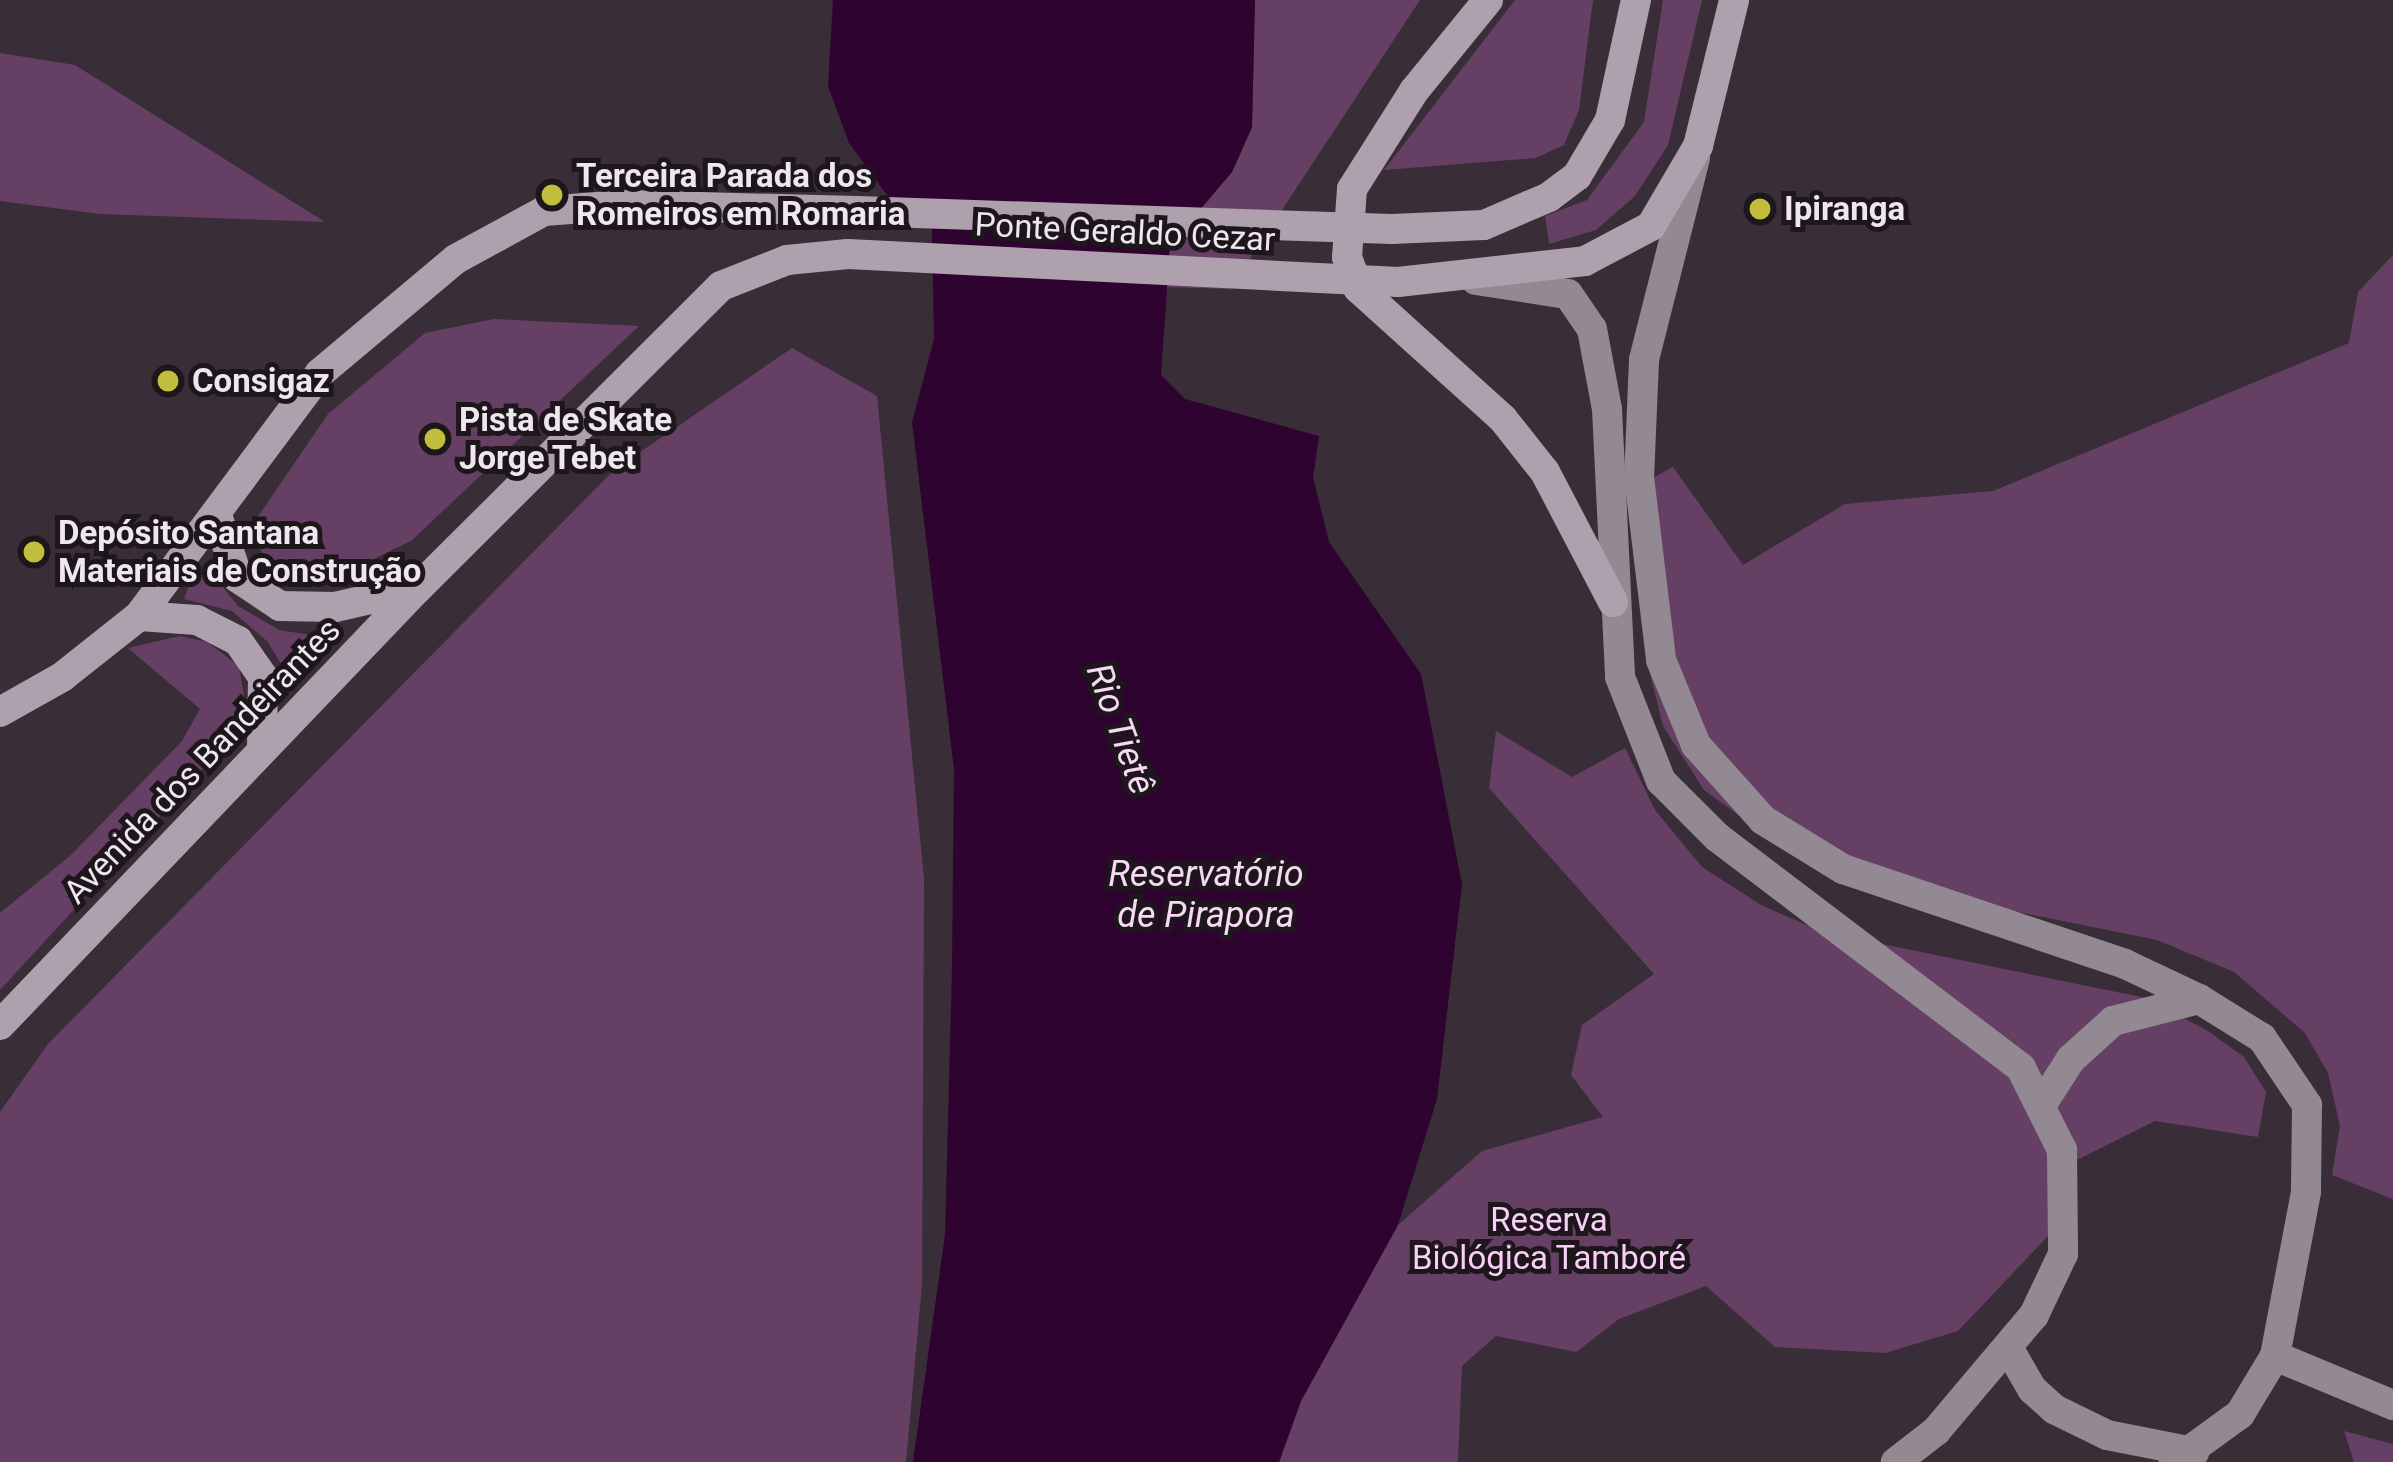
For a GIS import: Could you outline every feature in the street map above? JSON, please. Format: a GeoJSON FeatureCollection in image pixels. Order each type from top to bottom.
{"type":"FeatureCollection","features":[{"type":"Feature","properties":{"kind":"main road"},"geometry":{"type":"LineString","coordinates":[[1488,0],[1414,91],[1352,189],[1347,257],[1358,288],[1503,418],[1545,472],[1612,602]]}},
{"type":"Feature","properties":{"kind":"main road","name":"Ponte Geraldo Cezar"},"geometry":{"type":"LineString","coordinates":[[0,712],[140,616],[341,350],[456,259],[544,211],[624,205],[1392,230],[1484,225],[1549,197],[1576,176],[1610,120],[1636,0]]}},
{"type":"Feature","properties":{"kind":"main road","name":"Ponte Geraldo Cezar"},"geometry":{"type":"LineString","coordinates":[[848,254],[1398,282],[1464,279],[1585,261],[1626,245],[1673,197],[1698,146],[1734,0]]}},
{"type":"Feature","properties":{"kind":"main road"},"geometry":{"type":"LineString","coordinates":[[1698,146],[1644,359],[1639,477],[1661,660],[1696,745],[1763,820],[1843,869],[2125,964],[2199,999],[2262,1038],[2307,1105],[2306,1192],[2275,1356],[2240,1414],[2184,1457],[2107,1435],[2054,1409],[2032,1389],[2009,1349]]}},
{"type":"Feature","properties":{"kind":"main road","name":"Avenida dos Bandeirantes"},"geometry":{"type":"LineString","coordinates":[[0,1024],[417,589],[721,286],[787,260],[848,254]]}},
{"type":"Feature","properties":{"kind":"main road"},"geometry":{"type":"LineString","coordinates":[[1464,279],[1568,295],[1592,329],[1608,427],[1612,602],[1630,714],[1681,808],[2021,1068],[2044,1101],[2065,1171],[2063,1254],[2009,1349],[1936,1431],[1896,1462]]}},
{"type":"Feature","properties":{"kind":"main road"},"geometry":{"type":"LineString","coordinates":[[218,518],[238,578],[280,606],[334,607],[417,589]]}},
{"type":"Feature","properties":{"kind":"main road"},"geometry":{"type":"LineString","coordinates":[[140,616],[197,620],[238,640],[262,676],[262,749]]}},
{"type":"Feature","properties":{"kind":"main road"},"geometry":{"type":"LineString","coordinates":[[2044,1101],[2071,1059],[2113,1021],[2199,999]]}},
{"type":"Feature","properties":{"kind":"main road"},"geometry":{"type":"LineString","coordinates":[[2275,1356],[2393,1405]]}},
{"type":"Feature","properties":{"kind":"green space"},"geometry":{"type":"Polygon","coordinates":[[[1255,0],[1420,0],[1230,289],[1166,287],[1169,245],[1232,172],[1252,128],[1255,0]]]}},
{"type":"Feature","properties":{"kind":"green space"},"geometry":{"type":"Polygon","coordinates":[[[1515,0],[1593,0],[1579,110],[1564,145],[1536,158],[1384,170],[1515,0]]]}},
{"type":"Feature","properties":{"kind":"green space"},"geometry":{"type":"Polygon","coordinates":[[[1663,0],[1702,0],[1668,145],[1635,196],[1596,230],[1549,244],[1545,216],[1587,200],[1644,122],[1663,0]]]}},
{"type":"Feature","properties":{"kind":"green space"},"geometry":{"type":"Polygon","coordinates":[[[0,53],[75,65],[325,222],[100,214],[0,201],[0,53]]]}},
{"type":"Feature","properties":{"kind":"green space"},"geometry":{"type":"Polygon","coordinates":[[[2393,255],[2393,1199],[2332,1175],[2340,1126],[2328,1073],[2305,1033],[2234,972],[2157,940],[1860,880],[1779,844],[1704,790],[1663,726],[1648,666],[1643,483],[1673,467],[1743,565],[1845,504],[1993,491],[2349,343],[2358,292],[2393,255]]]}},
{"type":"Feature","properties":{"kind":"green space"},"geometry":{"type":"Polygon","coordinates":[[[494,319],[639,326],[411,541],[340,575],[278,572],[262,555],[255,521],[328,414],[425,333],[494,319]]]}},
{"type":"Feature","properties":{"kind":"green space"},"geometry":{"type":"Polygon","coordinates":[[[792,348],[877,396],[924,879],[922,1284],[906,1462],[0,1462],[0,1112],[48,1044],[614,470],[792,348]]]}},
{"type":"Feature","properties":{"kind":"green space"},"geometry":{"type":"Polygon","coordinates":[[[209,570],[238,606],[279,630],[323,637],[325,647],[291,681],[268,642],[232,611],[184,599],[190,583],[209,570]]]}},
{"type":"Feature","properties":{"kind":"green space"},"geometry":{"type":"Polygon","coordinates":[[[180,636],[207,642],[239,666],[248,720],[0,990],[0,913],[71,855],[182,741],[200,709],[128,648],[180,636]]]}},
{"type":"Feature","properties":{"kind":"green space","name":"Reserva Biológica Tamboré"},"geometry":{"type":"Polygon","coordinates":[[[1496,731],[1572,777],[1625,748],[1655,810],[1702,867],[1761,905],[1823,932],[2146,998],[2208,1031],[2244,1057],[2266,1092],[2258,1137],[2155,1121],[2055,1171],[2049,1235],[1958,1331],[1885,1353],[1775,1347],[1706,1286],[1619,1319],[1576,1352],[1496,1336],[1462,1366],[1458,1462],[1279,1462],[1301,1401],[1398,1225],[1482,1151],[1603,1117],[1571,1075],[1582,1025],[1654,974],[1489,788],[1496,731]]]}},
{"type":"Feature","properties":{"kind":"green space"},"geometry":{"type":"Polygon","coordinates":[[[2344,1431],[2393,1444],[2393,1462],[2354,1462],[2344,1431]]]}},
{"type":"Feature","properties":{"kind":"water","name":"Reservatório de Pirapora"},"geometry":{"type":"Polygon","coordinates":[[[833,0],[1255,0],[1252,127],[1232,172],[1170,245],[1161,375],[1185,399],[1319,436],[1313,478],[1329,542],[1421,674],[1462,884],[1437,1099],[1398,1225],[1301,1401],[1279,1462],[913,1462],[945,1235],[952,967],[954,769],[912,422],[934,339],[932,229],[894,205],[849,143],[828,86],[833,0]]]}},
{"type":"Feature","properties":{"kind":"place","name":"Terceira Parada dos Romeiros em Romaria"},"geometry":{"type":"Point","coordinates":[552,195]}},
{"type":"Feature","properties":{"kind":"place","name":"Ipiranga"},"geometry":{"type":"Point","coordinates":[1760,209]}},
{"type":"Feature","properties":{"kind":"place","name":"Consigaz"},"geometry":{"type":"Point","coordinates":[168,381]}},
{"type":"Feature","properties":{"kind":"place","name":"Pista de Skate Jorge Tebet"},"geometry":{"type":"Point","coordinates":[435,439]}},
{"type":"Feature","properties":{"kind":"place","name":"Depósito Santana Materiais de Construção"},"geometry":{"type":"Point","coordinates":[34,552]}},
{"type":"Feature","properties":{"kind":"water label","name":"Rio Tietê"},"geometry":{"type":"Point","coordinates":[1120,729]}}]}
